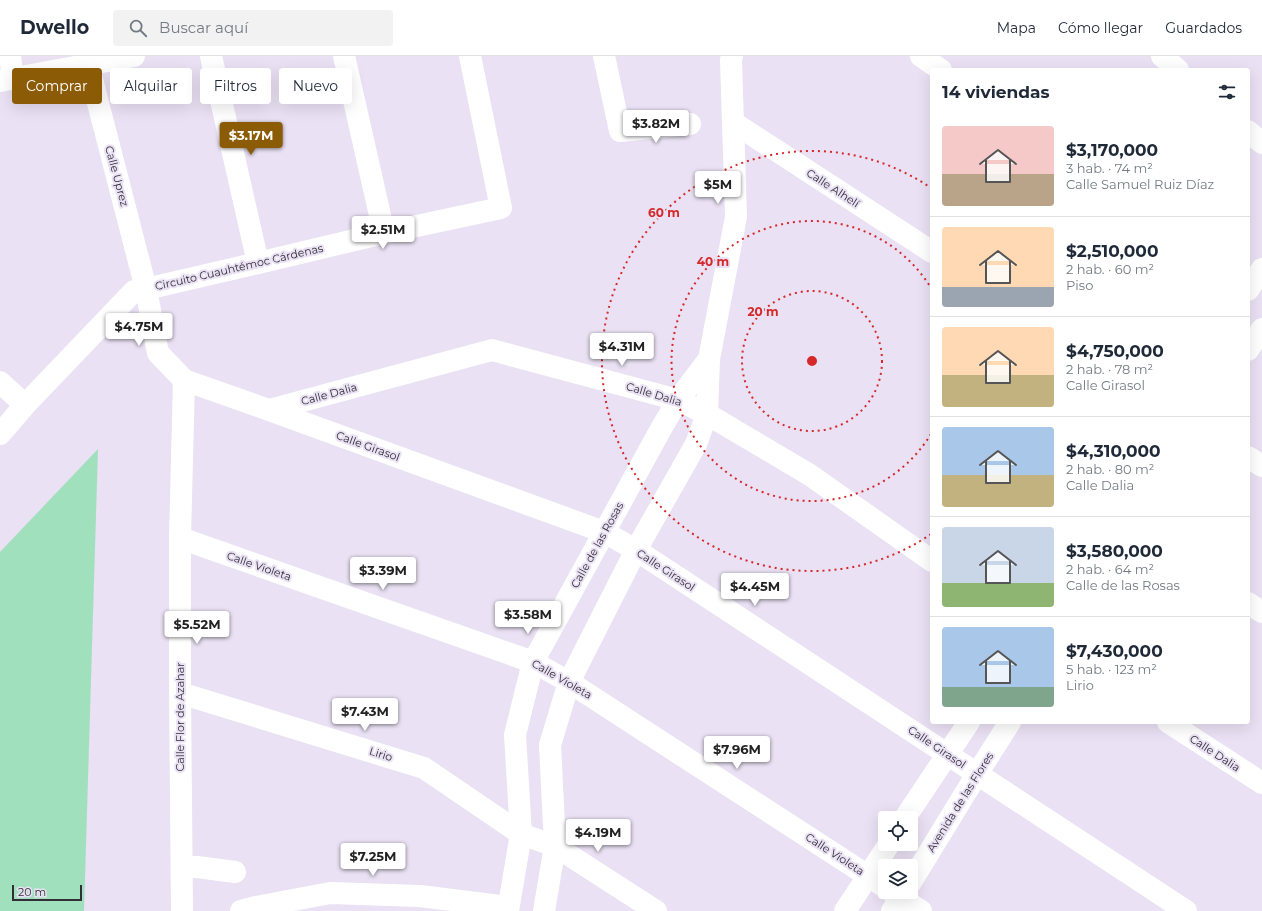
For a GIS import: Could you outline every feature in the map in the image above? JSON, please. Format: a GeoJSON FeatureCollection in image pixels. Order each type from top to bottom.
{"type":"FeatureCollection","features":[{"type":"Feature","properties":{"kind":"street"},"geometry":{"type":"LineString","coordinates":[[10,56],[7,79],[134,56]]}},
{"type":"Feature","properties":{"kind":"street"},"geometry":{"type":"LineString","coordinates":[[210,56],[258,263]]}},
{"type":"Feature","properties":{"kind":"street"},"geometry":{"type":"LineString","coordinates":[[344,56],[384,233]]}},
{"type":"Feature","properties":{"kind":"street","name":"Circuito Cuauhtémoc Cárdenas"},"geometry":{"type":"LineString","coordinates":[[0,434],[25,404],[134,291],[384,233],[501,208],[470,56]]}},
{"type":"Feature","properties":{"kind":"street"},"geometry":{"type":"LineString","coordinates":[[604,56],[620,131],[690,124]]}},
{"type":"Feature","properties":{"kind":"street","name":"Calle de las Rosas"},"geometry":{"type":"LineString","coordinates":[[544,911],[555,846],[550,745],[569,682],[636,550],[696,444],[707,414],[709,359],[736,217],[732,56]]}},
{"type":"Feature","properties":{"kind":"street"},"geometry":{"type":"LineString","coordinates":[[921,56],[938,68]]}},
{"type":"Feature","properties":{"kind":"street"},"geometry":{"type":"LineString","coordinates":[[1162,56],[1176,68]]}},
{"type":"Feature","properties":{"kind":"street","name":"Calle Uprez"},"geometry":{"type":"LineString","coordinates":[[88,64],[146,289]]}},
{"type":"Feature","properties":{"kind":"street","name":"Calle Alhelí"},"geometry":{"type":"LineString","coordinates":[[734,123],[930,251]]}},
{"type":"Feature","properties":{"kind":"street"},"geometry":{"type":"LineString","coordinates":[[1250,133],[1262,144]]}},
{"type":"Feature","properties":{"kind":"street","name":"Calle Girasol"},"geometry":{"type":"LineString","coordinates":[[146,289],[158,353],[184,380],[604,532],[636,550],[1186,911]]}},
{"type":"Feature","properties":{"kind":"street"},"geometry":{"type":"LineString","coordinates":[[1250,347],[1262,329]]}},
{"type":"Feature","properties":{"kind":"street","name":"Calle Dalia"},"geometry":{"type":"LineString","coordinates":[[270,410],[492,350],[678,400],[707,414],[810,475],[930,560]]}},
{"type":"Feature","properties":{"kind":"street","name":"Calle de las Rosas"},"geometry":{"type":"LineString","coordinates":[[508,909],[521,834],[515,735],[533,662],[678,400],[709,359]]}},
{"type":"Feature","properties":{"kind":"street","name":"Calle Flor de Azahar"},"geometry":{"type":"LineString","coordinates":[[182,911],[180,538],[184,380]]}},
{"type":"Feature","properties":{"kind":"street"},"geometry":{"type":"LineString","coordinates":[[0,382],[25,404]]}},
{"type":"Feature","properties":{"kind":"street"},"geometry":{"type":"LineString","coordinates":[[1250,458],[1262,466]]}},
{"type":"Feature","properties":{"kind":"street","name":"Calle Violeta"},"geometry":{"type":"LineString","coordinates":[[180,538],[533,662],[569,682],[878,881]]}},
{"type":"Feature","properties":{"kind":"street"},"geometry":{"type":"LineString","coordinates":[[1250,604],[1262,612]]}},
{"type":"Feature","properties":{"kind":"street","name":"Lirio"},"geometry":{"type":"LineString","coordinates":[[180,693],[424,768],[521,834],[555,846],[656,911]]}},
{"type":"Feature","properties":{"kind":"street"},"geometry":{"type":"LineString","coordinates":[[910,811],[968,724]]}},
{"type":"Feature","properties":{"kind":"street","name":"Avenida de las Flores"},"geometry":{"type":"LineString","coordinates":[[916,859],[976,774],[1009,724]]}},
{"type":"Feature","properties":{"kind":"street","name":"Calle Dalia"},"geometry":{"type":"LineString","coordinates":[[1171,724],[1262,783]]}},
{"type":"Feature","properties":{"kind":"street"},"geometry":{"type":"LineString","coordinates":[[182,865],[235,872]]}},
{"type":"Feature","properties":{"kind":"street"},"geometry":{"type":"LineString","coordinates":[[241,911],[330,893],[420,896],[508,909]]}},
{"type":"Feature","properties":{"kind":"street","name":"Avenida de las Flores"},"geometry":{"type":"LineString","coordinates":[[846,911],[878,897]]}},
{"type":"Feature","properties":{"kind":"street","name":"Calle Violeta"},"geometry":{"type":"LineString","coordinates":[[905,899],[922,911]]}},
{"type":"Feature","properties":{"kind":"green space"},"geometry":{"type":"Polygon","coordinates":[[[98,449],[84,911],[0,911],[0,552],[98,449]]]}}]}
